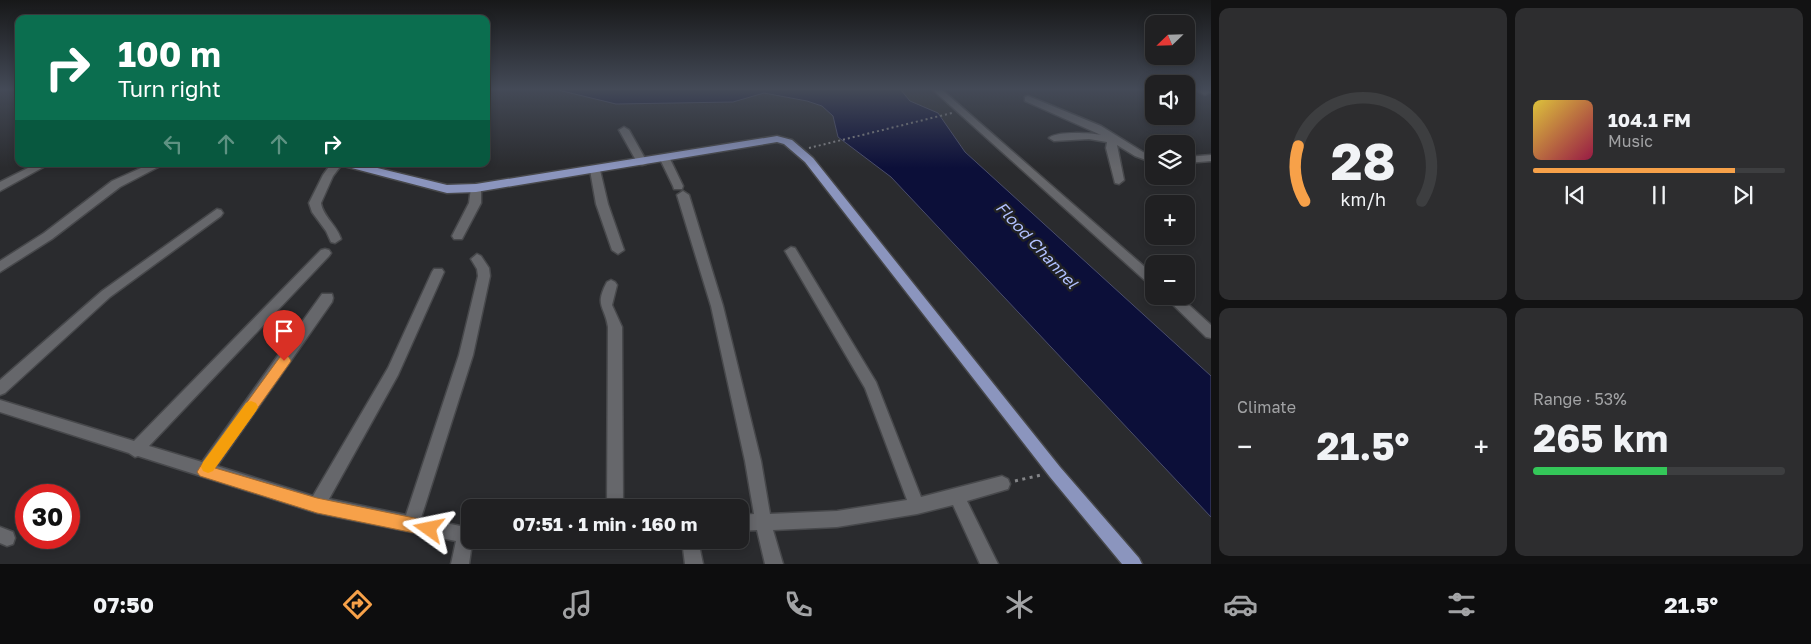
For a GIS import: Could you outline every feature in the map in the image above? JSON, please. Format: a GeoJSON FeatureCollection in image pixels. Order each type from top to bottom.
{"type":"FeatureCollection","features":[{"type":"Feature","properties":{"kind":"main road"},"geometry":{"type":"LineString","coordinates":[[360,167],[447,188],[476,188],[665,159],[777,139],[788,142],[800,150],[1055,472],[1133,564]]}},
{"type":"Feature","properties":{"kind":"street"},"geometry":{"type":"LineString","coordinates":[[967,115],[1145,274]]}},
{"type":"Feature","properties":{"kind":"street"},"geometry":{"type":"LineString","coordinates":[[1067,115],[1097,128],[1112,139],[1145,156]]}},
{"type":"Feature","properties":{"kind":"street"},"geometry":{"type":"LineString","coordinates":[[624,130],[642,162]]}},
{"type":"Feature","properties":{"kind":"street"},"geometry":{"type":"LineString","coordinates":[[1054,138],[1089,136],[1112,139]]}},
{"type":"Feature","properties":{"kind":"street"},"geometry":{"type":"LineString","coordinates":[[1112,139],[1111,148],[1119,180]]}},
{"type":"Feature","properties":{"kind":"street"},"geometry":{"type":"LineString","coordinates":[[1195,159],[1211,158]]}},
{"type":"Feature","properties":{"kind":"street"},"geometry":{"type":"LineString","coordinates":[[665,159],[681,191],[717,306],[753,461],[763,522],[774,564]]}},
{"type":"Feature","properties":{"kind":"street"},"geometry":{"type":"LineString","coordinates":[[0,187],[38,167]]}},
{"type":"Feature","properties":{"kind":"street"},"geometry":{"type":"LineString","coordinates":[[0,267],[48,236],[116,184],[153,167]]}},
{"type":"Feature","properties":{"kind":"street"},"geometry":{"type":"LineString","coordinates":[[335,167],[328,175],[314,203],[317,212],[332,229],[335,239]]}},
{"type":"Feature","properties":{"kind":"street"},"geometry":{"type":"LineString","coordinates":[[595,170],[602,204],[618,250]]}},
{"type":"Feature","properties":{"kind":"street"},"geometry":{"type":"LineString","coordinates":[[458,236],[463,223],[472,210],[475,202],[476,188]]}},
{"type":"Feature","properties":{"kind":"street"},"geometry":{"type":"LineString","coordinates":[[0,389],[106,294],[217,213]]}},
{"type":"Feature","properties":{"kind":"street"},"geometry":{"type":"LineString","coordinates":[[791,251],[871,386],[917,506]]}},
{"type":"Feature","properties":{"kind":"street"},"geometry":{"type":"LineString","coordinates":[[135,450],[326,253]]}},
{"type":"Feature","properties":{"kind":"street"},"geometry":{"type":"LineString","coordinates":[[411,525],[442,435],[472,334],[484,276],[477,258]]}},
{"type":"Feature","properties":{"kind":"street"},"geometry":{"type":"LineString","coordinates":[[317,505],[393,371],[438,272]]}},
{"type":"Feature","properties":{"kind":"street"},"geometry":{"type":"LineString","coordinates":[[611,285],[606,300],[615,327],[615,499]]}},
{"type":"Feature","properties":{"kind":"street"},"geometry":{"type":"LineString","coordinates":[[204,472],[327,298]]}},
{"type":"Feature","properties":{"kind":"street"},"geometry":{"type":"LineString","coordinates":[[1180,305],[1211,333]]}},
{"type":"Feature","properties":{"kind":"street"},"geometry":{"type":"LineString","coordinates":[[0,406],[204,472],[317,505],[461,535]]}},
{"type":"Feature","properties":{"kind":"street"},"geometry":{"type":"LineString","coordinates":[[749,523],[837,519],[917,506],[1002,484]]}},
{"type":"Feature","properties":{"kind":"street"},"geometry":{"type":"LineString","coordinates":[[957,496],[988,564]]}},
{"type":"Feature","properties":{"kind":"street"},"geometry":{"type":"LineString","coordinates":[[460,564],[464,549]]}},
{"type":"Feature","properties":{"kind":"street"},"geometry":{"type":"LineString","coordinates":[[692,549],[694,564]]}},
{"type":"Feature","properties":{"kind":"path"},"geometry":{"type":"LineString","coordinates":[[816,146],[948,116]]}},
{"type":"Feature","properties":{"kind":"path"},"geometry":{"type":"LineString","coordinates":[[1002,484],[1055,472]]}},
{"type":"Feature","properties":{"kind":"water","name":"Flood Channel"},"geometry":{"type":"Polygon","coordinates":[[[940,115],[965,152],[1211,376],[1211,517],[891,177],[838,137],[833,116],[940,115]]]}},
{"type":"Feature","properties":{"kind":"slow traffic"},"geometry":{"type":"LineString","coordinates":[[208,467],[251,407]]}},
{"type":"Feature","properties":{"kind":"route"},"geometry":{"type":"LineString","coordinates":[[284,361],[204,472],[317,505],[429,529]]}}]}
